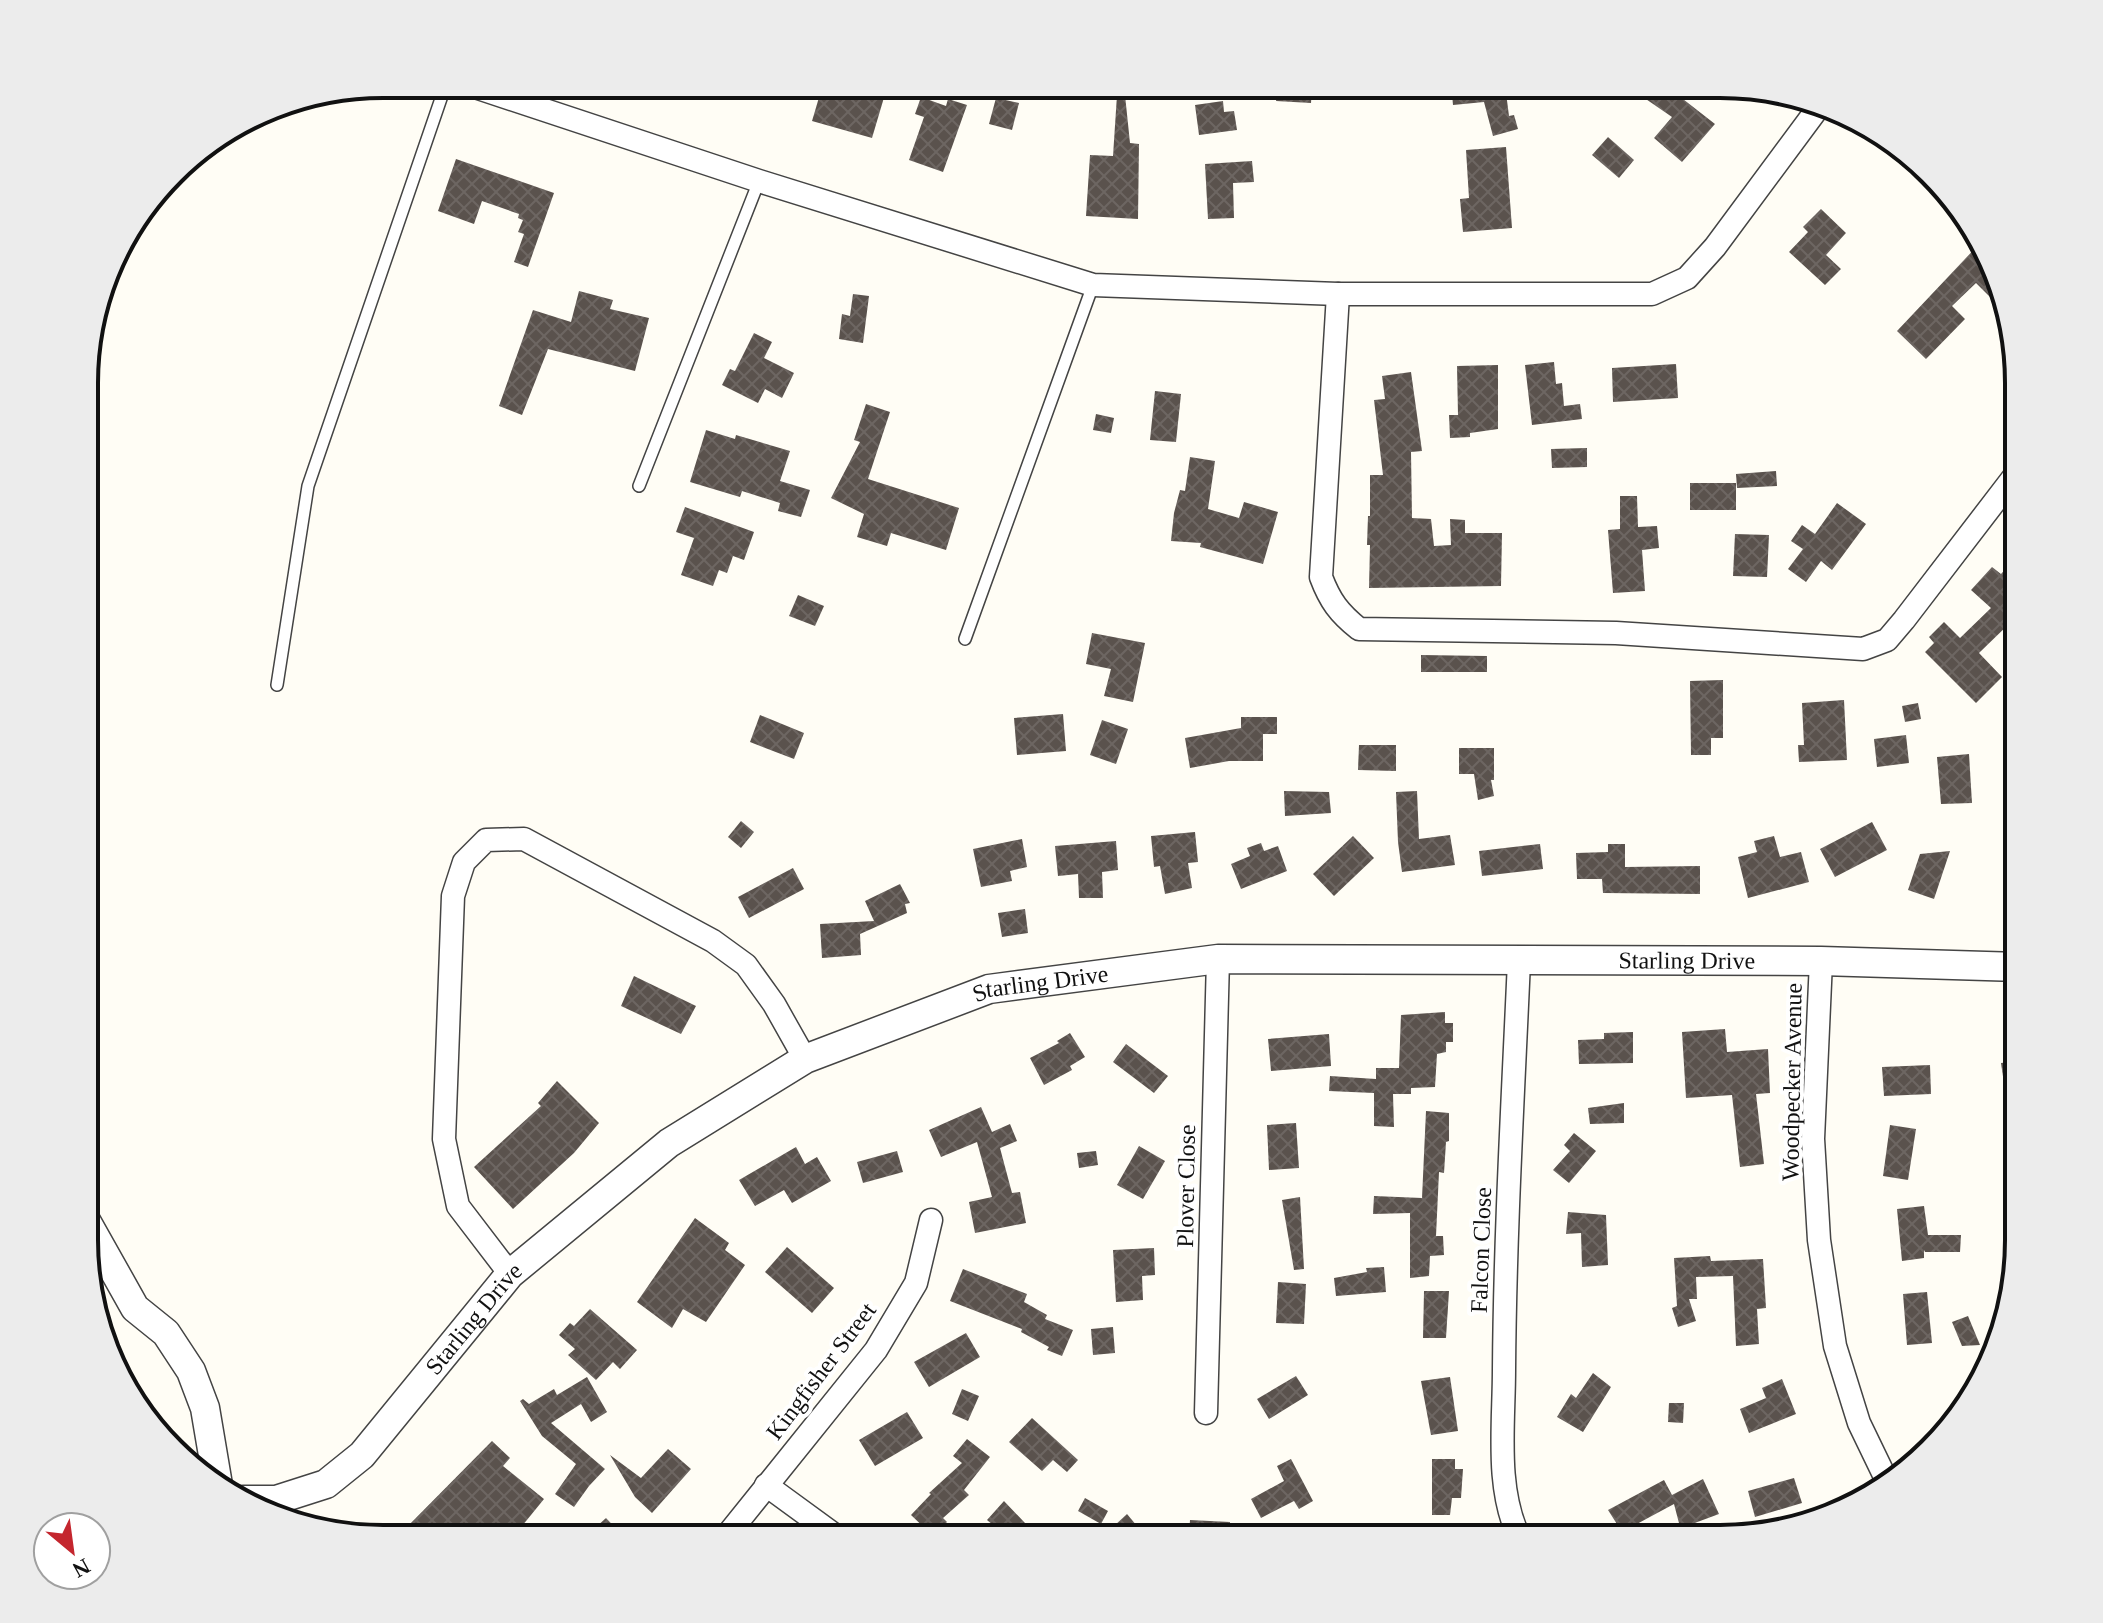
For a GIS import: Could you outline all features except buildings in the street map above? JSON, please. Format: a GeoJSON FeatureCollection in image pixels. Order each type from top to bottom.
{"type":"FeatureCollection","features":[{"type":"Feature","properties":{"kind":"street"},"geometry":{"type":"LineString","coordinates":[[538,98],[759,181],[1093,285],[1338,294],[1652,294],[1687,278],[1715,247],[1814,114]]}},
{"type":"Feature","properties":{"kind":"street"},"geometry":{"type":"LineString","coordinates":[[1338,294],[1321,577],[1329,599],[1359,629],[1616,633],[1863,649],[1887,640],[2005,488]]}},
{"type":"Feature","properties":{"kind":"street"},"geometry":{"type":"LineString","coordinates":[[510,1274],[458,1206],[444,1139],[453,896],[464,862],[486,840],[524,839],[713,941],[746,965],[774,1004],[805,1059]]}},
{"type":"Feature","properties":{"kind":"street","name":"Starling Drive"},"geometry":{"type":"LineString","coordinates":[[267,1500],[276,1500],[326,1484],[362,1455],[510,1274],[669,1143],[805,1059],[989,989],[1218,959],[1821,961],[2004,967]]}},
{"type":"Feature","properties":{"kind":"street","name":"Plover Close"},"geometry":{"type":"LineString","coordinates":[[1206,1413],[1218,959]]}},
{"type":"Feature","properties":{"kind":"street","name":"Falcon Close"},"geometry":{"type":"LineString","coordinates":[[1513,1525],[1504,1481],[1505,1259],[1519,961]]}},
{"type":"Feature","properties":{"kind":"street","name":"Woodpecker Avenue"},"geometry":{"type":"LineString","coordinates":[[1821,961],[1813,1139],[1819,1240],[1835,1346],[1859,1423],[1883,1473]]}},
{"type":"Feature","properties":{"kind":"street","name":"Kingfisher Street"},"geometry":{"type":"LineString","coordinates":[[735,1525],[876,1350],[916,1283],[931,1220]]}},
{"type":"Feature","properties":{"kind":"street"},"geometry":{"type":"LineString","coordinates":[[99,1244],[135,1308],[166,1333],[191,1371],[205,1408],[215,1470]]}},
{"type":"Feature","properties":{"kind":"street"},"geometry":{"type":"LineString","coordinates":[[766,1485],[821,1525]]}},
{"type":"Feature","properties":{"kind":"lane"},"geometry":{"type":"LineString","coordinates":[[277,685],[308,486],[441,98]]}},
{"type":"Feature","properties":{"kind":"lane"},"geometry":{"type":"LineString","coordinates":[[639,486],[759,181]]}},
{"type":"Feature","properties":{"kind":"lane"},"geometry":{"type":"LineString","coordinates":[[965,639],[1093,285]]}}]}
